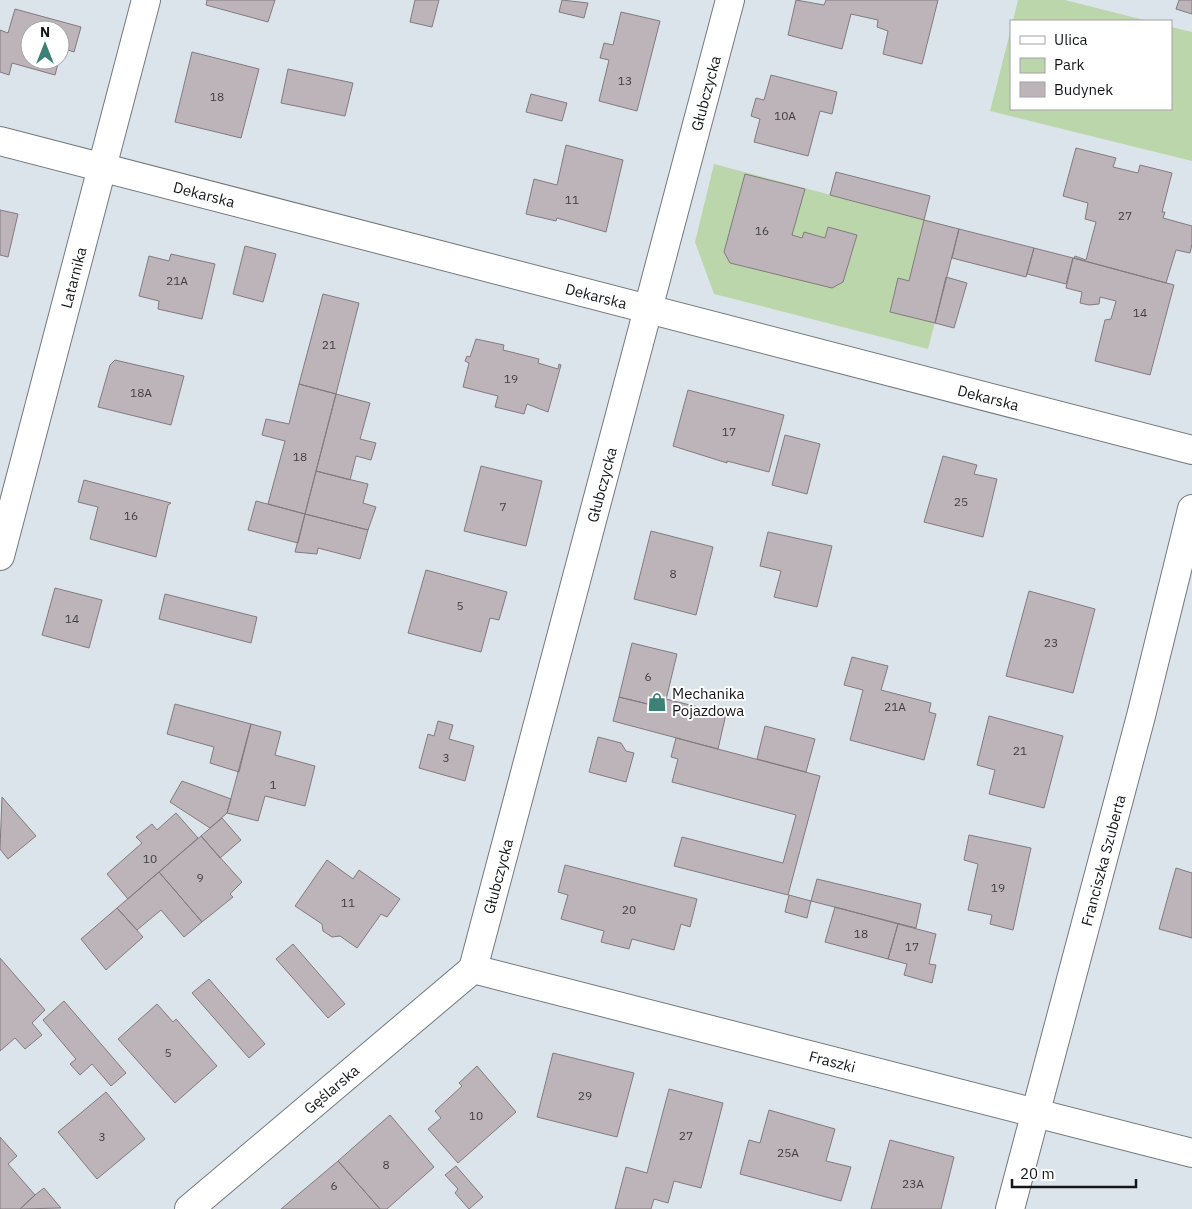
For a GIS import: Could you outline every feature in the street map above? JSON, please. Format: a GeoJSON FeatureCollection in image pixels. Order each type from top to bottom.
{"type":"FeatureCollection","features":[{"type":"Feature","properties":{"kind":"street","name":"Latarnika"},"geometry":{"type":"LineString","coordinates":[[0,556],[146,0]]}},
{"type":"Feature","properties":{"kind":"street","name":"Głubczycka"},"geometry":{"type":"LineString","coordinates":[[473,969],[650,309],[730,0]]}},
{"type":"Feature","properties":{"kind":"street","name":"Dekarska"},"geometry":{"type":"LineString","coordinates":[[0,141],[1192,450]]}},
{"type":"Feature","properties":{"kind":"street","name":"Franciszka Szuberta"},"geometry":{"type":"LineString","coordinates":[[1010,1209],[1140,716],[1192,509]]}},
{"type":"Feature","properties":{"kind":"street","name":"Fraszki"},"geometry":{"type":"LineString","coordinates":[[473,969],[1192,1152]]}},
{"type":"Feature","properties":{"kind":"street","name":"Gęślarska"},"geometry":{"type":"LineString","coordinates":[[189,1209],[473,969]]}},
{"type":"Feature","properties":{"kind":"green space"},"geometry":{"type":"Polygon","coordinates":[[[1018,0],[1065,0],[1144,20],[1013,20],[1018,0]]]}},
{"type":"Feature","properties":{"kind":"green space"},"geometry":{"type":"Polygon","coordinates":[[[1172,27],[1192,32],[1192,161],[990,111],[1010,33],[1010,110],[1172,110],[1172,27]]]}},
{"type":"Feature","properties":{"kind":"green space"},"geometry":{"type":"Polygon","coordinates":[[[714,164],[959,229],[928,349],[714,294],[695,242],[714,164]]]}},
{"type":"Feature","properties":{"kind":"building"},"geometry":{"type":"Polygon","coordinates":[[[207,0],[275,0],[268,22],[206,5],[207,0]]]}},
{"type":"Feature","properties":{"kind":"building"},"geometry":{"type":"Polygon","coordinates":[[[415,0],[439,0],[432,27],[410,22],[415,0]]]}},
{"type":"Feature","properties":{"kind":"building"},"geometry":{"type":"Polygon","coordinates":[[[562,0],[588,3],[584,18],[559,12],[562,0]]]}},
{"type":"Feature","properties":{"kind":"building"},"geometry":{"type":"Polygon","coordinates":[[[796,0],[824,5],[826,0],[938,0],[922,64],[883,54],[888,31],[877,27],[878,20],[851,14],[842,49],[788,35],[796,0]]]}},
{"type":"Feature","properties":{"kind":"building"},"geometry":{"type":"Polygon","coordinates":[[[1179,0],[1192,0],[1192,14],[1176,9],[1179,0]]]}},
{"type":"Feature","properties":{"kind":"building"},"geometry":{"type":"Polygon","coordinates":[[[15,9],[55,20],[20,20],[20,65],[12,63],[9,75],[0,72],[0,30],[8,33],[15,9]]]}},
{"type":"Feature","properties":{"kind":"building"},"geometry":{"type":"Polygon","coordinates":[[[621,12],[660,21],[637,111],[599,101],[609,60],[600,58],[604,43],[613,45],[621,12]]]}},
{"type":"Feature","properties":{"kind":"building"},"geometry":{"type":"Polygon","coordinates":[[[70,24],[81,27],[74,52],[70,51],[70,24]]]}},
{"type":"Feature","properties":{"kind":"building"},"geometry":{"type":"Polygon","coordinates":[[[192,52],[259,69],[241,138],[175,122],[192,52]]]}},
{"type":"Feature","properties":{"kind":"building"},"geometry":{"type":"Polygon","coordinates":[[[288,69],[353,83],[345,116],[281,103],[288,69]]]}},
{"type":"Feature","properties":{"kind":"building"},"geometry":{"type":"Polygon","coordinates":[[[37,70],[56,70],[55,75],[37,70]]]}},
{"type":"Feature","properties":{"kind":"building"},"geometry":{"type":"Polygon","coordinates":[[[771,75],[837,92],[832,114],[820,111],[808,156],[754,142],[760,119],[751,116],[756,98],[764,100],[771,75]]]}},
{"type":"Feature","properties":{"kind":"building"},"geometry":{"type":"Polygon","coordinates":[[[531,94],[567,103],[562,121],[526,112],[531,94]]]}},
{"type":"Feature","properties":{"kind":"building"},"geometry":{"type":"Polygon","coordinates":[[[566,145],[623,160],[606,232],[557,218],[556,221],[526,214],[534,179],[557,185],[566,145]]]}},
{"type":"Feature","properties":{"kind":"building"},"geometry":{"type":"Polygon","coordinates":[[[1076,148],[1116,158],[1113,167],[1138,173],[1140,165],[1172,173],[1162,212],[1165,212],[1163,218],[1192,226],[1192,244],[1190,253],[1176,250],[1166,283],[1074,258],[1075,256],[1086,260],[1096,222],[1085,219],[1088,203],[1063,196],[1076,148]]]}},
{"type":"Feature","properties":{"kind":"building"},"geometry":{"type":"Polygon","coordinates":[[[836,172],[930,196],[924,220],[830,195],[836,172]]]}},
{"type":"Feature","properties":{"kind":"building"},"geometry":{"type":"Polygon","coordinates":[[[745,174],[805,189],[792,235],[802,238],[804,232],[825,238],[828,227],[857,235],[843,282],[832,288],[730,263],[724,252],[745,174]]]}},
{"type":"Feature","properties":{"kind":"building"},"geometry":{"type":"Polygon","coordinates":[[[0,210],[18,214],[8,257],[0,255],[0,210]]]}},
{"type":"Feature","properties":{"kind":"building"},"geometry":{"type":"Polygon","coordinates":[[[924,220],[959,229],[935,323],[890,312],[898,278],[909,281],[924,220]]]}},
{"type":"Feature","properties":{"kind":"building"},"geometry":{"type":"Polygon","coordinates":[[[959,229],[1034,248],[1026,277],[952,258],[959,229]]]}},
{"type":"Feature","properties":{"kind":"building"},"geometry":{"type":"Polygon","coordinates":[[[245,246],[276,254],[263,302],[233,294],[245,246]]]}},
{"type":"Feature","properties":{"kind":"building"},"geometry":{"type":"Polygon","coordinates":[[[1034,248],[1073,258],[1066,284],[1027,274],[1034,248]]]}},
{"type":"Feature","properties":{"kind":"building"},"geometry":{"type":"Polygon","coordinates":[[[171,254],[215,264],[202,319],[158,309],[159,301],[139,296],[149,256],[169,261],[171,254]]]}},
{"type":"Feature","properties":{"kind":"building"},"geometry":{"type":"Polygon","coordinates":[[[1073,258],[1174,285],[1150,375],[1095,361],[1105,320],[1111,319],[1116,301],[1100,297],[1099,304],[1089,305],[1080,303],[1082,292],[1066,288],[1073,258]]]}},
{"type":"Feature","properties":{"kind":"building"},"geometry":{"type":"Polygon","coordinates":[[[946,277],[967,283],[954,328],[935,323],[946,277]]]}},
{"type":"Feature","properties":{"kind":"building"},"geometry":{"type":"Polygon","coordinates":[[[323,294],[359,303],[336,394],[299,384],[323,294]]]}},
{"type":"Feature","properties":{"kind":"building"},"geometry":{"type":"Polygon","coordinates":[[[476,339],[504,345],[503,350],[539,359],[538,363],[558,369],[559,364],[561,365],[548,412],[527,404],[524,414],[495,407],[498,396],[463,387],[469,363],[465,361],[467,356],[470,357],[476,339]]]}},
{"type":"Feature","properties":{"kind":"building"},"geometry":{"type":"Polygon","coordinates":[[[115,360],[184,376],[171,425],[98,407],[110,365],[115,360]]]}},
{"type":"Feature","properties":{"kind":"building"},"geometry":{"type":"Polygon","coordinates":[[[299,384],[336,394],[305,514],[268,504],[285,441],[262,435],[266,419],[289,424],[299,384]]]}},
{"type":"Feature","properties":{"kind":"building"},"geometry":{"type":"Polygon","coordinates":[[[688,390],[784,415],[769,472],[727,461],[727,463],[673,446],[688,390]]]}},
{"type":"Feature","properties":{"kind":"building"},"geometry":{"type":"Polygon","coordinates":[[[336,394],[370,403],[360,439],[376,443],[371,460],[356,456],[350,480],[316,471],[336,394]]]}},
{"type":"Feature","properties":{"kind":"building"},"geometry":{"type":"Polygon","coordinates":[[[785,435],[820,444],[807,494],[772,485],[785,435]]]}},
{"type":"Feature","properties":{"kind":"building"},"geometry":{"type":"Polygon","coordinates":[[[943,456],[977,465],[974,474],[997,479],[983,537],[924,522],[943,456]]]}},
{"type":"Feature","properties":{"kind":"building"},"geometry":{"type":"Polygon","coordinates":[[[481,466],[542,481],[526,546],[464,531],[481,466]]]}},
{"type":"Feature","properties":{"kind":"building"},"geometry":{"type":"Polygon","coordinates":[[[316,471],[368,484],[363,503],[376,507],[368,530],[305,514],[316,471]]]}},
{"type":"Feature","properties":{"kind":"building"},"geometry":{"type":"Polygon","coordinates":[[[84,480],[171,503],[168,505],[156,557],[90,539],[98,507],[78,502],[84,480]]]}},
{"type":"Feature","properties":{"kind":"building"},"geometry":{"type":"Polygon","coordinates":[[[256,501],[305,514],[298,543],[248,530],[256,501]]]}},
{"type":"Feature","properties":{"kind":"building"},"geometry":{"type":"Polygon","coordinates":[[[305,514],[368,530],[360,559],[318,548],[317,554],[295,552],[305,514]]]}},
{"type":"Feature","properties":{"kind":"building"},"geometry":{"type":"Polygon","coordinates":[[[651,531],[713,547],[696,615],[634,599],[651,531]]]}},
{"type":"Feature","properties":{"kind":"building"},"geometry":{"type":"Polygon","coordinates":[[[768,532],[832,546],[817,607],[774,597],[781,571],[760,566],[768,532]]]}},
{"type":"Feature","properties":{"kind":"building"},"geometry":{"type":"Polygon","coordinates":[[[426,570],[507,592],[499,620],[490,618],[481,652],[408,633],[426,570]]]}},
{"type":"Feature","properties":{"kind":"building"},"geometry":{"type":"Polygon","coordinates":[[[55,588],[102,600],[89,648],[42,635],[55,588]]]}},
{"type":"Feature","properties":{"kind":"building"},"geometry":{"type":"Polygon","coordinates":[[[1029,591],[1095,609],[1073,693],[1006,676],[1029,591]]]}},
{"type":"Feature","properties":{"kind":"building"},"geometry":{"type":"Polygon","coordinates":[[[165,594],[257,617],[251,643],[159,619],[165,594]]]}},
{"type":"Feature","properties":{"kind":"building"},"geometry":{"type":"Polygon","coordinates":[[[632,643],[677,654],[664,708],[619,697],[632,643]]]}},
{"type":"Feature","properties":{"kind":"building"},"geometry":{"type":"Polygon","coordinates":[[[852,657],[888,666],[881,690],[931,703],[929,712],[936,714],[924,760],[850,740],[863,690],[844,685],[852,657]]]}},
{"type":"Feature","properties":{"kind":"building"},"geometry":{"type":"Polygon","coordinates":[[[619,697],[664,708],[666,699],[726,714],[718,749],[613,721],[619,697]]]}},
{"type":"Feature","properties":{"kind":"building"},"geometry":{"type":"Polygon","coordinates":[[[175,704],[251,724],[239,772],[210,763],[214,747],[167,734],[175,704]]]}},
{"type":"Feature","properties":{"kind":"building"},"geometry":{"type":"Polygon","coordinates":[[[989,716],[1063,736],[1044,808],[989,794],[995,770],[977,765],[989,716]]]}},
{"type":"Feature","properties":{"kind":"building"},"geometry":{"type":"Polygon","coordinates":[[[438,721],[453,725],[449,739],[474,746],[465,781],[419,768],[428,734],[434,736],[438,721]]]}},
{"type":"Feature","properties":{"kind":"building"},"geometry":{"type":"Polygon","coordinates":[[[251,724],[281,732],[275,755],[315,766],[305,806],[265,796],[258,821],[227,813],[251,724]]]}},
{"type":"Feature","properties":{"kind":"building"},"geometry":{"type":"Polygon","coordinates":[[[765,726],[815,739],[806,772],[757,759],[765,726]]]}},
{"type":"Feature","properties":{"kind":"building"},"geometry":{"type":"Polygon","coordinates":[[[598,737],[621,743],[626,751],[634,753],[626,782],[589,772],[598,737]]]}},
{"type":"Feature","properties":{"kind":"building"},"geometry":{"type":"Polygon","coordinates":[[[676,738],[820,776],[788,895],[674,866],[682,837],[783,863],[796,815],[672,782],[678,759],[671,757],[676,738]]]}},
{"type":"Feature","properties":{"kind":"building"},"geometry":{"type":"Polygon","coordinates":[[[182,781],[231,799],[227,813],[210,828],[170,802],[182,781]]]}},
{"type":"Feature","properties":{"kind":"building"},"geometry":{"type":"Polygon","coordinates":[[[2,797],[36,836],[8,859],[0,849],[2,797]]]}},
{"type":"Feature","properties":{"kind":"building"},"geometry":{"type":"Polygon","coordinates":[[[176,813],[198,838],[128,899],[107,874],[142,843],[136,837],[152,824],[157,830],[176,813]]]}},
{"type":"Feature","properties":{"kind":"building"},"geometry":{"type":"Polygon","coordinates":[[[222,818],[241,840],[220,858],[201,836],[222,818]]]}},
{"type":"Feature","properties":{"kind":"building"},"geometry":{"type":"Polygon","coordinates":[[[969,835],[1031,848],[1013,930],[990,924],[992,915],[968,910],[978,864],[964,860],[969,835]]]}},
{"type":"Feature","properties":{"kind":"building"},"geometry":{"type":"Polygon","coordinates":[[[201,836],[242,882],[230,894],[233,897],[202,922],[159,872],[201,836]]]}},
{"type":"Feature","properties":{"kind":"building"},"geometry":{"type":"Polygon","coordinates":[[[327,860],[353,879],[359,870],[400,899],[387,917],[381,914],[357,948],[340,936],[332,937],[323,931],[322,924],[295,906],[327,860]]]}},
{"type":"Feature","properties":{"kind":"building"},"geometry":{"type":"Polygon","coordinates":[[[565,865],[697,899],[690,927],[681,924],[674,950],[632,939],[629,949],[601,942],[604,931],[561,919],[568,895],[558,892],[565,865]]]}},
{"type":"Feature","properties":{"kind":"building"},"geometry":{"type":"Polygon","coordinates":[[[1176,868],[1192,873],[1192,938],[1159,929],[1176,868]]]}},
{"type":"Feature","properties":{"kind":"building"},"geometry":{"type":"Polygon","coordinates":[[[159,872],[202,922],[184,937],[161,910],[137,930],[117,908],[159,872]]]}},
{"type":"Feature","properties":{"kind":"building"},"geometry":{"type":"Polygon","coordinates":[[[817,879],[921,904],[916,928],[811,901],[817,879]]]}},
{"type":"Feature","properties":{"kind":"building"},"geometry":{"type":"Polygon","coordinates":[[[789,895],[811,901],[807,918],[785,912],[789,895]]]}},
{"type":"Feature","properties":{"kind":"building"},"geometry":{"type":"Polygon","coordinates":[[[835,907],[898,924],[888,959],[825,942],[835,907]]]}},
{"type":"Feature","properties":{"kind":"building"},"geometry":{"type":"Polygon","coordinates":[[[117,908],[143,937],[106,970],[81,939],[117,908]]]}},
{"type":"Feature","properties":{"kind":"building"},"geometry":{"type":"Polygon","coordinates":[[[898,924],[936,934],[929,964],[936,965],[932,983],[904,975],[907,964],[888,959],[898,924]]]}},
{"type":"Feature","properties":{"kind":"building"},"geometry":{"type":"Polygon","coordinates":[[[293,944],[345,1004],[328,1018],[276,959],[293,944]]]}},
{"type":"Feature","properties":{"kind":"building"},"geometry":{"type":"Polygon","coordinates":[[[0,958],[45,1010],[32,1023],[42,1035],[25,1049],[15,1038],[0,1051],[0,958]]]}},
{"type":"Feature","properties":{"kind":"building"},"geometry":{"type":"Polygon","coordinates":[[[209,979],[265,1044],[249,1058],[192,993],[209,979]]]}},
{"type":"Feature","properties":{"kind":"building"},"geometry":{"type":"Polygon","coordinates":[[[64,1001],[126,1073],[111,1086],[92,1064],[80,1075],[70,1064],[76,1059],[43,1020],[64,1001]]]}},
{"type":"Feature","properties":{"kind":"building"},"geometry":{"type":"Polygon","coordinates":[[[157,1004],[173,1022],[176,1019],[217,1066],[175,1103],[118,1039],[157,1004]]]}},
{"type":"Feature","properties":{"kind":"building"},"geometry":{"type":"Polygon","coordinates":[[[553,1053],[634,1073],[617,1137],[537,1117],[553,1053]]]}},
{"type":"Feature","properties":{"kind":"building"},"geometry":{"type":"Polygon","coordinates":[[[477,1066],[516,1112],[458,1163],[428,1129],[441,1118],[435,1111],[462,1086],[459,1083],[477,1066]]]}},
{"type":"Feature","properties":{"kind":"building"},"geometry":{"type":"Polygon","coordinates":[[[669,1089],[723,1103],[701,1188],[674,1181],[668,1203],[654,1199],[651,1209],[615,1209],[626,1167],[647,1173],[669,1089]]]}},
{"type":"Feature","properties":{"kind":"building"},"geometry":{"type":"Polygon","coordinates":[[[106,1092],[145,1139],[97,1179],[58,1132],[106,1092]]]}},
{"type":"Feature","properties":{"kind":"building"},"geometry":{"type":"Polygon","coordinates":[[[769,1110],[835,1129],[826,1161],[851,1167],[841,1201],[740,1174],[749,1140],[760,1143],[769,1110]]]}},
{"type":"Feature","properties":{"kind":"building"},"geometry":{"type":"Polygon","coordinates":[[[390,1115],[434,1167],[387,1209],[380,1209],[338,1161],[390,1115]]]}},
{"type":"Feature","properties":{"kind":"building"},"geometry":{"type":"Polygon","coordinates":[[[0,1137],[17,1156],[8,1164],[35,1195],[20,1209],[0,1209],[0,1137]]]}},
{"type":"Feature","properties":{"kind":"building"},"geometry":{"type":"Polygon","coordinates":[[[890,1140],[954,1157],[941,1209],[871,1209],[890,1140]]]}},
{"type":"Feature","properties":{"kind":"building"},"geometry":{"type":"Polygon","coordinates":[[[338,1161],[380,1209],[281,1209],[338,1161]]]}},
{"type":"Feature","properties":{"kind":"building"},"geometry":{"type":"Polygon","coordinates":[[[456,1166],[483,1197],[469,1209],[455,1193],[458,1189],[445,1175],[456,1166]]]}},
{"type":"Feature","properties":{"kind":"building"},"geometry":{"type":"Polygon","coordinates":[[[44,1188],[61,1208],[20,1209],[35,1195],[44,1188]]]}},
{"type":"Feature","properties":{"kind":"place","name":"Mechanika Pojazdowa"},"geometry":{"type":"Point","coordinates":[657,702]}}]}
